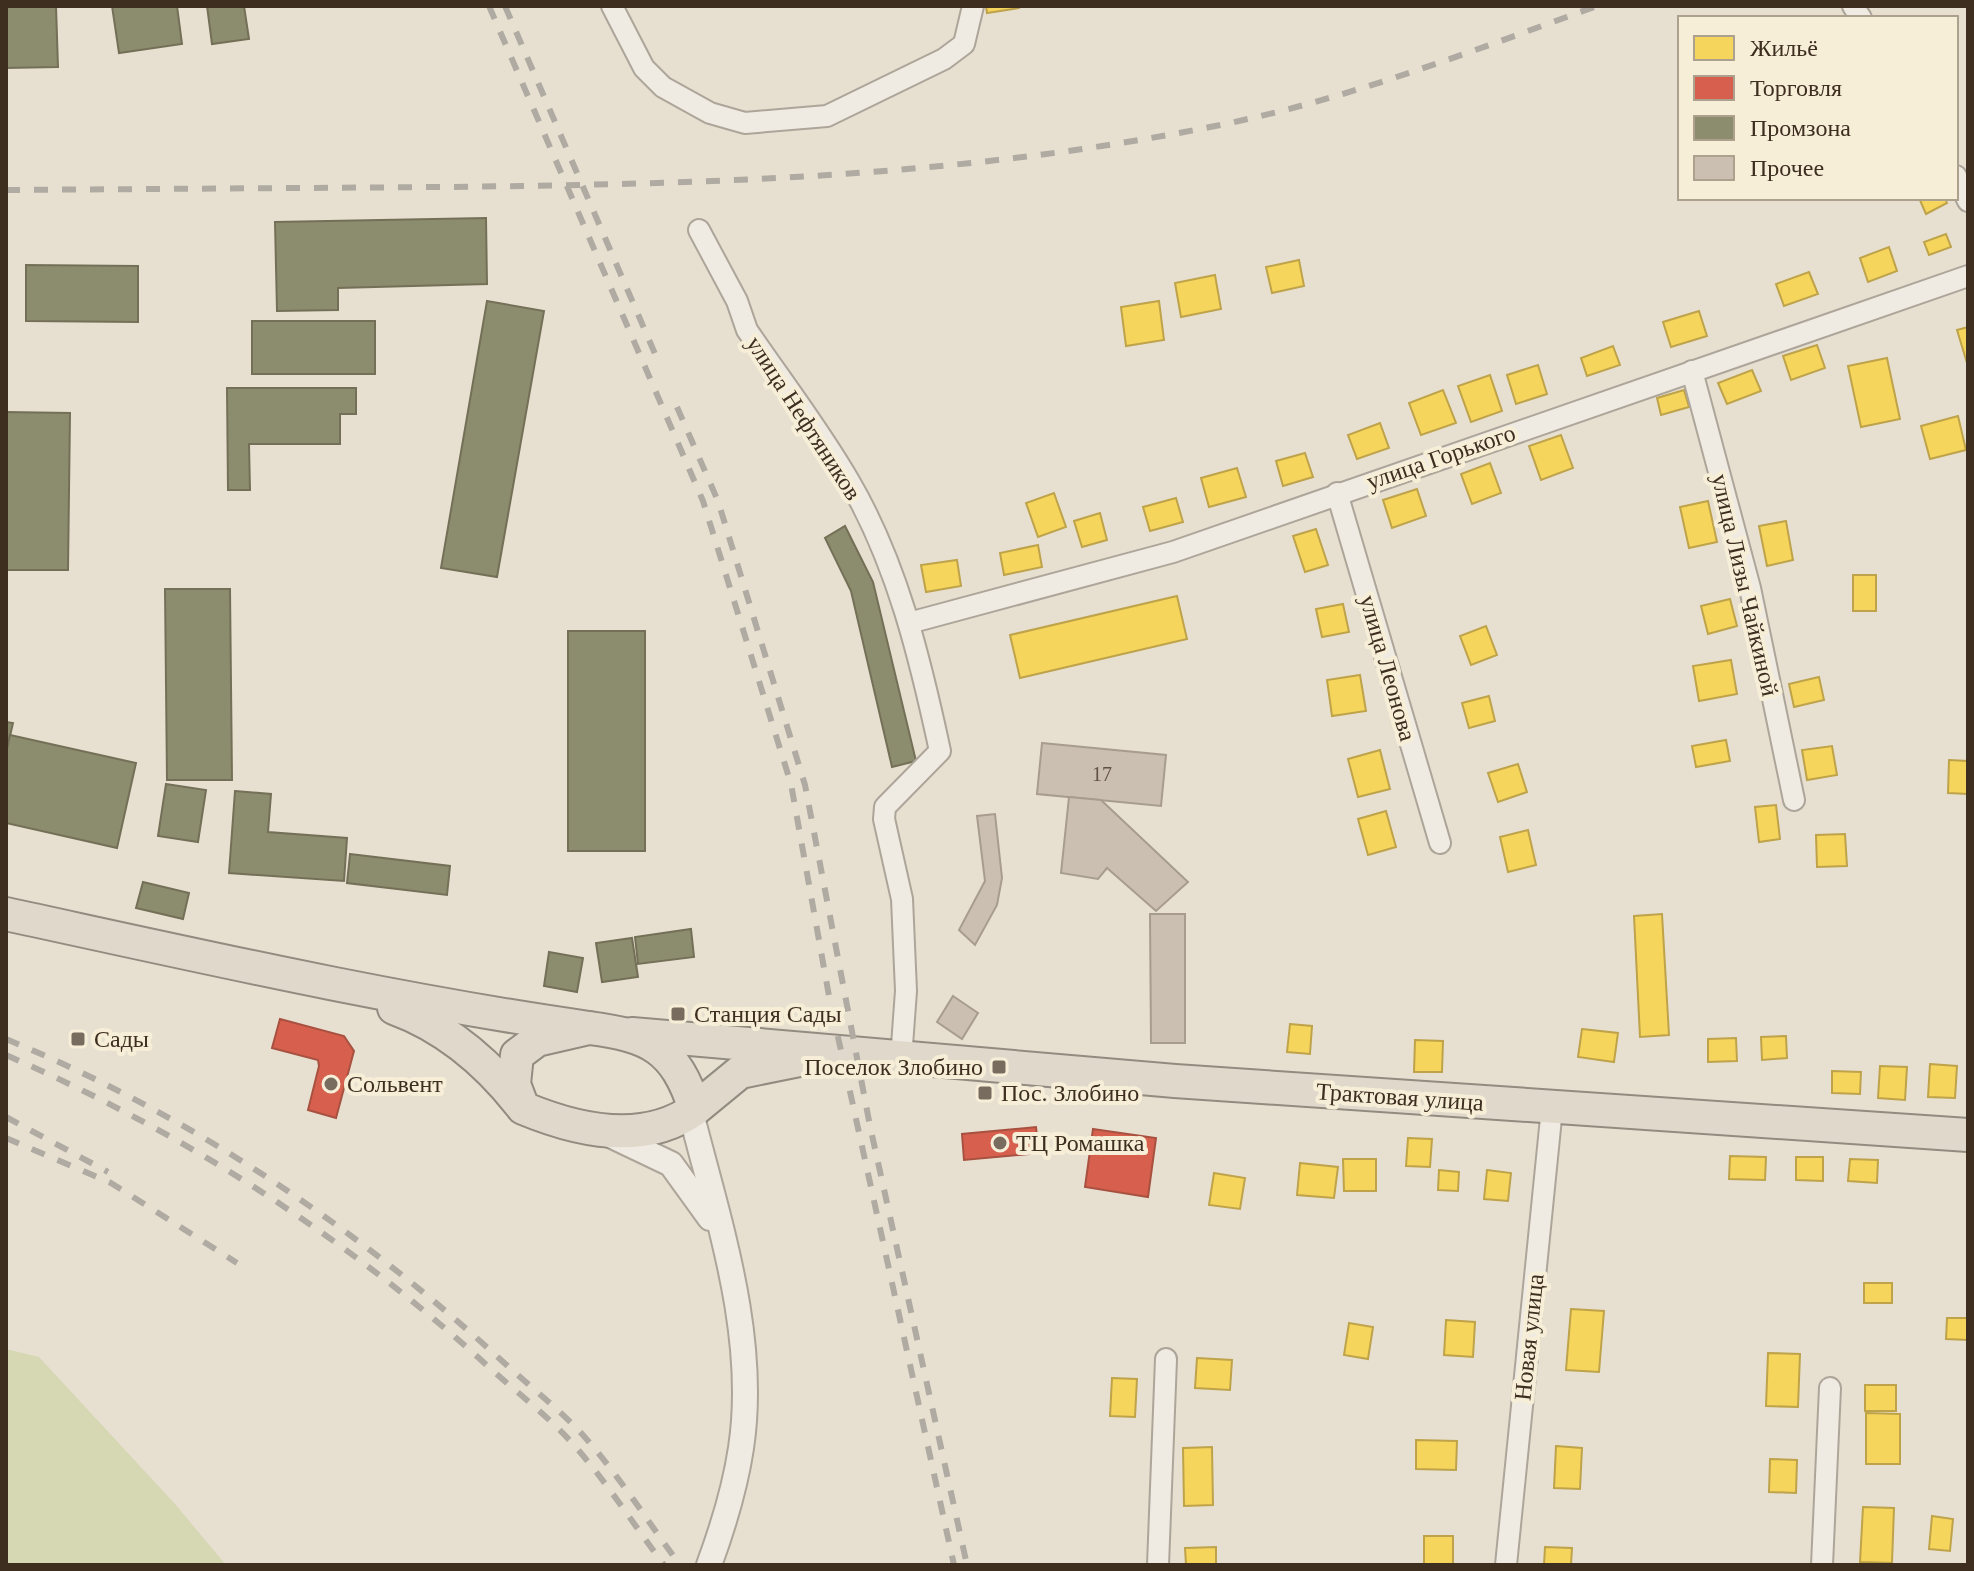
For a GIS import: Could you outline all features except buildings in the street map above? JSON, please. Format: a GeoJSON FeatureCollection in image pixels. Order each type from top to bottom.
{"type":"FeatureCollection","features":[{"type":"Feature","properties":{"kind":"highway"},"geometry":{"type":"LineString","coordinates":[[6,914],[307,980],[398,1009],[452,1036],[502,1082],[523,1108],[546,1118],[602,1131],[645,1131],[668,1126],[693,1111],[740,1072],[833,1052]]}},
{"type":"Feature","properties":{"kind":"highway","name":"Трактовая улица"},"geometry":{"type":"LineString","coordinates":[[307,980],[482,1013],[632,1034],[901,1059],[1552,1108],[1968,1135]]}},
{"type":"Feature","properties":{"kind":"highway"},"geometry":{"type":"LineString","coordinates":[[523,1108],[514,1084],[517,1055],[537,1040],[589,1028]]}},
{"type":"Feature","properties":{"kind":"highway"},"geometry":{"type":"LineString","coordinates":[[632,1034],[672,1059],[685,1079],[693,1111]]}},
{"type":"Feature","properties":{"kind":"street"},"geometry":{"type":"LineString","coordinates":[[612,6],[644,68],[663,87],[710,113],[745,123],[827,116],[944,59],[964,44],[973,6]]}},
{"type":"Feature","properties":{"kind":"street"},"geometry":{"type":"LineString","coordinates":[[1958,180],[1968,201]]}},
{"type":"Feature","properties":{"kind":"street","name":"улица Нефтяников"},"geometry":{"type":"LineString","coordinates":[[699,230],[737,301],[747,330],[849,481],[878,541],[909,623],[940,751],[885,807],[884,819],[902,899],[906,991],[901,1059]]}},
{"type":"Feature","properties":{"kind":"street","name":"улица Горького"},"geometry":{"type":"LineString","coordinates":[[909,623],[1173,552],[1968,276]]}},
{"type":"Feature","properties":{"kind":"street","name":"улица Лизы Чайкиной"},"geometry":{"type":"LineString","coordinates":[[1692,371],[1750,588],[1794,800]]}},
{"type":"Feature","properties":{"kind":"street","name":"улица Леонова"},"geometry":{"type":"LineString","coordinates":[[1337,493],[1440,843]]}},
{"type":"Feature","properties":{"kind":"street","name":"Новая улица"},"geometry":{"type":"LineString","coordinates":[[1506,1565],[1552,1108]]}},
{"type":"Feature","properties":{"kind":"street"},"geometry":{"type":"LineString","coordinates":[[693,1111],[734,1286],[744,1361],[742,1446],[726,1518],[709,1565]]}},
{"type":"Feature","properties":{"kind":"street"},"geometry":{"type":"LineString","coordinates":[[602,1131],[671,1164],[689,1185],[722,1237]]}},
{"type":"Feature","properties":{"kind":"street"},"geometry":{"type":"LineString","coordinates":[[1158,1565],[1166,1359]]}},
{"type":"Feature","properties":{"kind":"street"},"geometry":{"type":"LineString","coordinates":[[1822,1565],[1830,1388]]}},
{"type":"Feature","properties":{"kind":"green space"},"geometry":{"type":"Polygon","coordinates":[[[6,1349],[39,1357],[175,1504],[226,1565],[6,1565],[6,1349]]]}},
{"type":"Feature","properties":{"kind":"railway"},"geometry":{"type":"LineString","coordinates":[[489,6],[703,501],[791,784],[829,996],[954,1565]]}},
{"type":"Feature","properties":{"kind":"railway"},"geometry":{"type":"LineString","coordinates":[[505,6],[659,363]]}},
{"type":"Feature","properties":{"kind":"railway"},"geometry":{"type":"LineString","coordinates":[[6,190],[637,184],[924,168],[1114,144],[1260,116],[1406,74],[1597,6]]}},
{"type":"Feature","properties":{"kind":"railway"},"geometry":{"type":"LineString","coordinates":[[677,407],[718,501],[805,785],[870,1126],[967,1565]]}},
{"type":"Feature","properties":{"kind":"railway"},"geometry":{"type":"LineString","coordinates":[[6,1039],[140,1102],[205,1139],[268,1178],[388,1264],[573,1424],[608,1465],[680,1565]]}},
{"type":"Feature","properties":{"kind":"railway"},"geometry":{"type":"LineString","coordinates":[[6,1055],[137,1119],[200,1154],[262,1192],[380,1276],[564,1434],[597,1473],[664,1565]]}},
{"type":"Feature","properties":{"kind":"railway"},"geometry":{"type":"LineString","coordinates":[[6,1117],[108,1172]]}},
{"type":"Feature","properties":{"kind":"railway"},"geometry":{"type":"LineString","coordinates":[[6,1138],[111,1183],[237,1263]]}},
{"type":"Feature","properties":{"kind":"place","name":"Станция Сады"},"geometry":{"type":"Point","coordinates":[678,1014]}},
{"type":"Feature","properties":{"kind":"place","name":"Сады"},"geometry":{"type":"Point","coordinates":[78,1039]}},
{"type":"Feature","properties":{"kind":"place","name":"Поселок Злобино"},"geometry":{"type":"Point","coordinates":[999,1067]}},
{"type":"Feature","properties":{"kind":"place","name":"Сольвент"},"geometry":{"type":"Point","coordinates":[331,1084]}},
{"type":"Feature","properties":{"kind":"place","name":"Пос. Злобино"},"geometry":{"type":"Point","coordinates":[985,1093]}},
{"type":"Feature","properties":{"kind":"place","name":"ТЦ Ромашка"},"geometry":{"type":"Point","coordinates":[1000,1143]}}]}
